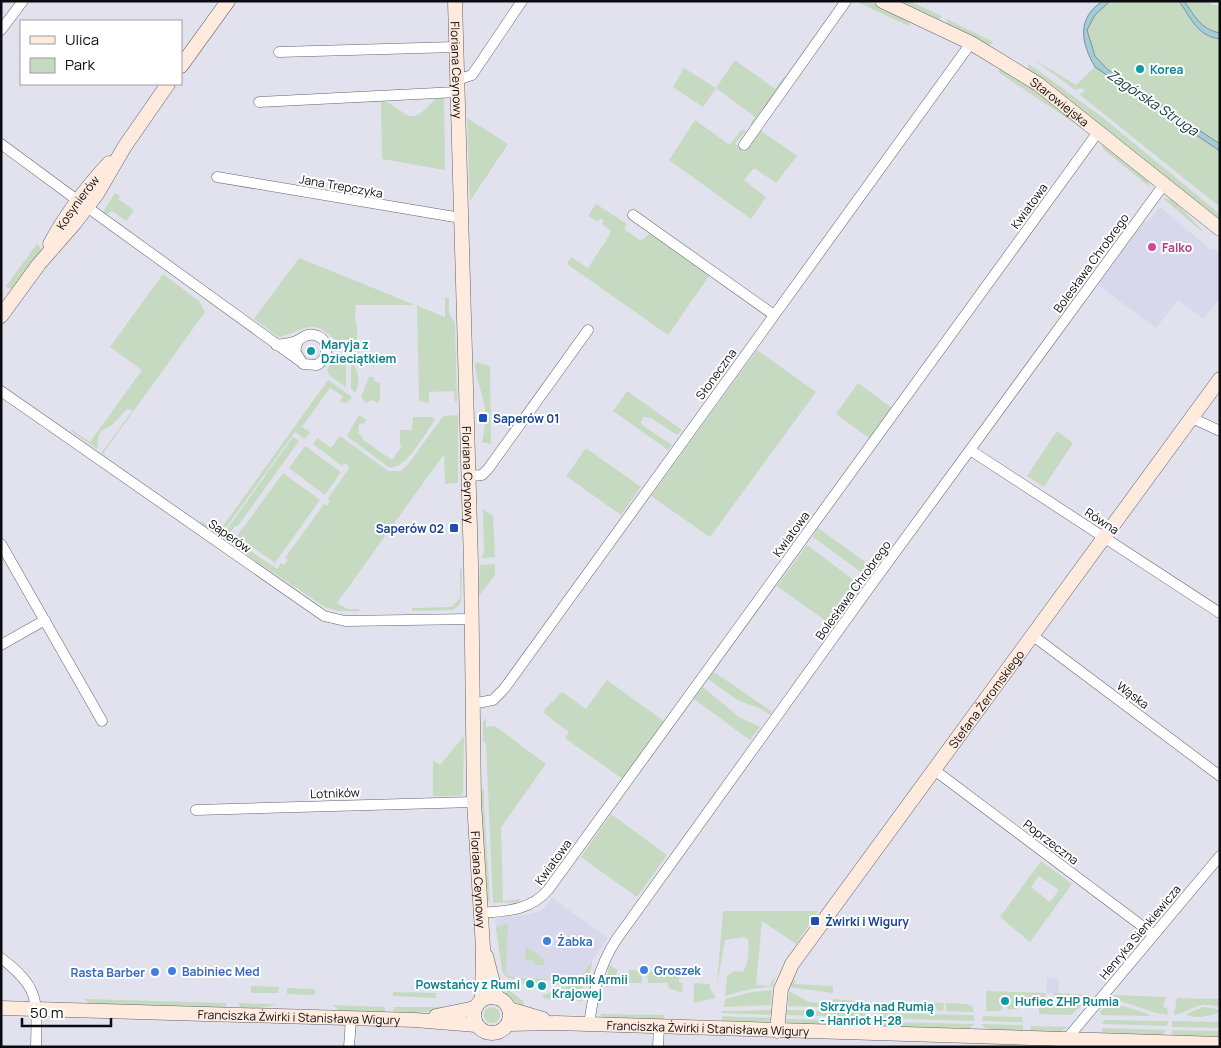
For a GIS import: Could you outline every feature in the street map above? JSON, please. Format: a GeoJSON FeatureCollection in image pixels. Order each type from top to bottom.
{"type":"FeatureCollection","features":[{"type":"Feature","properties":{"kind":"street"},"geometry":{"type":"LineString","coordinates":[[1,30],[23,1]]}},
{"type":"Feature","properties":{"kind":"street"},"geometry":{"type":"LineString","coordinates":[[182,65],[228,1]]}},
{"type":"Feature","properties":{"kind":"street","name":"Floriana Ceynowy"},"geometry":{"type":"LineString","coordinates":[[455,1],[469,476],[474,802],[483,948],[478,1004]]}},
{"type":"Feature","properties":{"kind":"street"},"geometry":{"type":"LineString","coordinates":[[260,102],[457,86],[472,75],[522,1]]}},
{"type":"Feature","properties":{"kind":"street"},"geometry":{"type":"LineString","coordinates":[[744,145],[846,1]]}},
{"type":"Feature","properties":{"kind":"street","name":"Starowiejska"},"geometry":{"type":"LineString","coordinates":[[882,1],[971,43],[1038,84],[1165,183],[1220,229]]}},
{"type":"Feature","properties":{"kind":"street","name":"Słoneczna"},"geometry":{"type":"LineString","coordinates":[[472,704],[492,700],[504,689],[971,43]]}},
{"type":"Feature","properties":{"kind":"street"},"geometry":{"type":"LineString","coordinates":[[279,52],[456,47]]}},
{"type":"Feature","properties":{"kind":"street","name":"Kosynierów"},"geometry":{"type":"LineString","coordinates":[[1,316],[167,85]]}},
{"type":"Feature","properties":{"kind":"street","name":"Kwiatowa"},"geometry":{"type":"LineString","coordinates":[[480,913],[520,909],[541,899],[1098,132]]}},
{"type":"Feature","properties":{"kind":"street"},"geometry":{"type":"LineString","coordinates":[[1,144],[276,345],[300,361],[308,366],[317,365],[324,358],[327,348],[322,338],[312,334],[302,337],[298,341],[295,351],[300,361]]}},
{"type":"Feature","properties":{"kind":"street","name":"Jana Trepczyka"},"geometry":{"type":"LineString","coordinates":[[217,177],[460,218]]}},
{"type":"Feature","properties":{"kind":"street","name":"Bolesława Chrobrego"},"geometry":{"type":"LineString","coordinates":[[589,1025],[599,972],[604,958],[616,940],[1165,183]]}},
{"type":"Feature","properties":{"kind":"street"},"geometry":{"type":"LineString","coordinates":[[633,215],[774,315]]}},
{"type":"Feature","properties":{"kind":"street"},"geometry":{"type":"LineString","coordinates":[[469,476],[482,474],[488,469],[588,330]]}},
{"type":"Feature","properties":{"kind":"street"},"geometry":{"type":"LineString","coordinates":[[276,345],[298,341]]}},
{"type":"Feature","properties":{"kind":"street","name":"Stefana Żeromskiego"},"geometry":{"type":"LineString","coordinates":[[777,1031],[782,987],[792,964],[933,769],[1220,380]]}},
{"type":"Feature","properties":{"kind":"street","name":"Saperów"},"geometry":{"type":"LineString","coordinates":[[1,391],[324,616],[345,621],[471,619]]}},
{"type":"Feature","properties":{"kind":"street"},"geometry":{"type":"LineString","coordinates":[[1192,418],[1220,431]]}},
{"type":"Feature","properties":{"kind":"street","name":"Równa"},"geometry":{"type":"LineString","coordinates":[[970,450],[1220,613]]}},
{"type":"Feature","properties":{"kind":"street"},"geometry":{"type":"LineString","coordinates":[[1,544],[102,721]]}},
{"type":"Feature","properties":{"kind":"street"},"geometry":{"type":"LineString","coordinates":[[1,645],[45,620]]}},
{"type":"Feature","properties":{"kind":"street","name":"Wąska"},"geometry":{"type":"LineString","coordinates":[[1032,635],[1220,776]]}},
{"type":"Feature","properties":{"kind":"street","name":"Poprzeczna"},"geometry":{"type":"LineString","coordinates":[[933,769],[1154,935]]}},
{"type":"Feature","properties":{"kind":"street","name":"Lotników"},"geometry":{"type":"LineString","coordinates":[[196,810],[474,802]]}},
{"type":"Feature","properties":{"kind":"street","name":"Henryka Sienkiewicza"},"geometry":{"type":"LineString","coordinates":[[1064,1043],[1220,856]]}},
{"type":"Feature","properties":{"kind":"street","name":"Floriana Ceynowy"},"geometry":{"type":"LineString","coordinates":[[483,948],[497,998]]}},
{"type":"Feature","properties":{"kind":"street"},"geometry":{"type":"LineString","coordinates":[[1,958],[26,978],[31,987],[36,1010],[36,1047]]}},
{"type":"Feature","properties":{"kind":"street"},"geometry":{"type":"LineString","coordinates":[[484,1047],[478,1004],[497,998],[504,1002],[509,1009],[496,1047]]}},
{"type":"Feature","properties":{"kind":"street","name":"Franciszka Żwirki i Stanisława Wigury"},"geometry":{"type":"LineString","coordinates":[[415,1020],[478,1004]]}},
{"type":"Feature","properties":{"kind":"street","name":"Franciszka Żwirki i Stanisława Wigury"},"geometry":{"type":"LineString","coordinates":[[1,1008],[415,1020],[480,1028]]}},
{"type":"Feature","properties":{"kind":"street","name":"Franciszka Żwirki i Stanisława Wigury"},"geometry":{"type":"LineString","coordinates":[[509,1009],[556,1023]]}},
{"type":"Feature","properties":{"kind":"street"},"geometry":{"type":"LineString","coordinates":[[349,1047],[351,1019]]}},
{"type":"Feature","properties":{"kind":"street","name":"Franciszka Żwirki i Stanisława Wigury"},"geometry":{"type":"LineString","coordinates":[[504,1028],[556,1023],[1064,1043],[1220,1044]]}},
{"type":"Feature","properties":{"kind":"street"},"geometry":{"type":"LineString","coordinates":[[658,1047],[659,1027]]}},
{"type":"Feature","properties":{"kind":"street"},"geometry":{"type":"LineString","coordinates":[[480,1028],[492,1034],[504,1028]]}},
{"type":"Feature","properties":{"kind":"shaded area"},"geometry":{"type":"Polygon","coordinates":[[[1160,207],[1211,250],[1213,248],[1220,254],[1220,298],[1204,319],[1178,300],[1156,328],[1098,285],[1144,221],[1147,223],[1160,207]]]}},
{"type":"Feature","properties":{"kind":"shaded area"},"geometry":{"type":"Polygon","coordinates":[[[552,898],[608,938],[579,979],[506,977],[502,971],[495,921],[497,918],[529,914],[542,910],[552,898]]]}},
{"type":"Feature","properties":{"kind":"shaded area"},"geometry":{"type":"Polygon","coordinates":[[[1047,978],[1059,979],[1058,994],[1046,993],[1047,978]]]}},
{"type":"Feature","properties":{"kind":"green space"},"geometry":{"type":"Polygon","coordinates":[[[860,1],[868,1],[909,20],[909,26],[859,3],[860,1]]]}},
{"type":"Feature","properties":{"kind":"green space"},"geometry":{"type":"Polygon","coordinates":[[[903,1],[909,1],[942,16],[938,20],[904,4],[903,1]]]}},
{"type":"Feature","properties":{"kind":"green space"},"geometry":{"type":"Polygon","coordinates":[[[1109,1],[1209,1],[1212,5],[1220,5],[1220,207],[1079,94],[1085,91],[1081,88],[1075,90],[1032,58],[1076,85],[1095,67],[1095,56],[1087,30],[1095,15],[1109,1]]]}},
{"type":"Feature","properties":{"kind":"green space"},"geometry":{"type":"Polygon","coordinates":[[[947,19],[993,42],[989,46],[986,45],[947,24],[947,19]]]}},
{"type":"Feature","properties":{"kind":"green space"},"geometry":{"type":"Polygon","coordinates":[[[735,60],[775,89],[784,77],[786,78],[753,125],[750,124],[755,117],[716,88],[735,60]]]}},
{"type":"Feature","properties":{"kind":"green space"},"geometry":{"type":"Polygon","coordinates":[[[1029,64],[1102,117],[1220,214],[1220,222],[1119,139],[1027,71],[1029,64]]]}},
{"type":"Feature","properties":{"kind":"green space"},"geometry":{"type":"Polygon","coordinates":[[[684,68],[716,88],[703,107],[673,87],[684,68]]]}},
{"type":"Feature","properties":{"kind":"green space"},"geometry":{"type":"Polygon","coordinates":[[[1000,69],[1040,94],[1086,131],[998,72],[1000,69]]]}},
{"type":"Feature","properties":{"kind":"green space"},"geometry":{"type":"Polygon","coordinates":[[[437,97],[444,97],[445,170],[382,159],[381,102],[345,103],[380,99],[408,116],[414,116],[427,108],[437,97]]]}},
{"type":"Feature","properties":{"kind":"green space"},"geometry":{"type":"Polygon","coordinates":[[[467,118],[508,144],[470,201],[467,118]]]}},
{"type":"Feature","properties":{"kind":"green space"},"geometry":{"type":"Polygon","coordinates":[[[695,120],[730,145],[741,130],[746,131],[735,143],[744,153],[760,130],[797,156],[776,183],[754,168],[744,180],[766,197],[751,219],[669,160],[695,120]]]}},
{"type":"Feature","properties":{"kind":"green space"},"geometry":{"type":"Polygon","coordinates":[[[1101,144],[1147,179],[1151,188],[1104,150],[1101,144]]]}},
{"type":"Feature","properties":{"kind":"green space"},"geometry":{"type":"Polygon","coordinates":[[[115,193],[120,196],[118,199],[134,210],[126,221],[112,211],[106,215],[103,212],[115,193]]]}},
{"type":"Feature","properties":{"kind":"green space"},"geometry":{"type":"Polygon","coordinates":[[[1163,198],[1173,200],[1202,230],[1200,230],[1163,198]]]}},
{"type":"Feature","properties":{"kind":"green space"},"geometry":{"type":"Polygon","coordinates":[[[596,204],[627,224],[624,229],[641,241],[650,233],[709,276],[668,335],[567,264],[571,257],[588,268],[609,236],[611,231],[602,224],[604,221],[600,218],[598,222],[588,216],[596,204]]]}},
{"type":"Feature","properties":{"kind":"green space"},"geometry":{"type":"Polygon","coordinates":[[[37,244],[42,249],[14,288],[10,289],[6,286],[37,244]]]}},
{"type":"Feature","properties":{"kind":"green space"},"geometry":{"type":"Polygon","coordinates":[[[299,258],[415,305],[356,305],[357,338],[354,346],[350,348],[350,343],[337,340],[323,330],[312,327],[279,337],[254,319],[299,258]]]}},
{"type":"Feature","properties":{"kind":"green space"},"geometry":{"type":"Polygon","coordinates":[[[163,274],[199,301],[205,312],[104,452],[105,456],[102,452],[133,410],[127,409],[111,426],[101,431],[97,449],[71,431],[90,442],[142,370],[110,347],[163,274]]]}},
{"type":"Feature","properties":{"kind":"green space"},"geometry":{"type":"Polygon","coordinates":[[[445,298],[449,298],[449,313],[455,323],[457,401],[455,402],[454,391],[429,392],[429,403],[419,401],[417,306],[445,317],[445,298]]]}},
{"type":"Feature","properties":{"kind":"green space"},"geometry":{"type":"Polygon","coordinates":[[[757,350],[816,392],[710,537],[651,496],[757,350]]]}},
{"type":"Feature","properties":{"kind":"green space"},"geometry":{"type":"Polygon","coordinates":[[[340,356],[346,357],[346,387],[330,376],[327,370],[332,362],[339,359],[340,356]]]}},
{"type":"Feature","properties":{"kind":"green space"},"geometry":{"type":"Polygon","coordinates":[[[351,360],[358,376],[358,385],[355,393],[351,389],[351,360]]]}},
{"type":"Feature","properties":{"kind":"green space"},"geometry":{"type":"Polygon","coordinates":[[[475,362],[490,366],[491,444],[482,442],[485,427],[485,410],[475,362]]]}},
{"type":"Feature","properties":{"kind":"green space"},"geometry":{"type":"Polygon","coordinates":[[[369,377],[373,377],[375,382],[380,382],[380,399],[378,403],[373,400],[366,403],[361,397],[369,377]]]}},
{"type":"Feature","properties":{"kind":"green space"},"geometry":{"type":"Polygon","coordinates":[[[328,380],[352,397],[347,403],[340,402],[343,396],[330,388],[302,427],[310,432],[305,439],[295,432],[223,532],[277,569],[281,563],[284,565],[288,560],[285,558],[324,504],[327,506],[330,501],[328,498],[350,467],[345,463],[342,466],[313,444],[317,438],[331,448],[340,436],[388,471],[401,471],[444,416],[458,415],[458,483],[445,484],[444,454],[337,603],[348,609],[359,609],[359,611],[338,611],[325,607],[199,523],[201,521],[218,533],[328,380]]]}},
{"type":"Feature","properties":{"kind":"green space"},"geometry":{"type":"Polygon","coordinates":[[[858,383],[892,408],[870,439],[836,414],[858,383]]]}},
{"type":"Feature","properties":{"kind":"green space"},"geometry":{"type":"Polygon","coordinates":[[[627,391],[682,430],[677,435],[651,418],[643,417],[642,425],[672,445],[668,450],[613,411],[627,391]]]}},
{"type":"Feature","properties":{"kind":"green space"},"geometry":{"type":"Polygon","coordinates":[[[359,415],[367,420],[359,424],[358,433],[363,437],[362,439],[392,460],[402,446],[400,445],[400,430],[412,430],[413,417],[432,417],[435,420],[408,458],[401,464],[388,467],[347,436],[359,415]]]}},
{"type":"Feature","properties":{"kind":"green space"},"geometry":{"type":"Polygon","coordinates":[[[1057,431],[1073,443],[1044,487],[1027,476],[1057,431]]]}},
{"type":"Feature","properties":{"kind":"green space"},"geometry":{"type":"Polygon","coordinates":[[[293,437],[299,441],[237,527],[235,526],[229,534],[225,532],[293,437]]]}},
{"type":"Feature","properties":{"kind":"green space"},"geometry":{"type":"Polygon","coordinates":[[[305,446],[341,472],[325,495],[289,468],[305,446]]]}},
{"type":"Feature","properties":{"kind":"green space"},"geometry":{"type":"Polygon","coordinates":[[[586,448],[641,487],[621,515],[566,476],[586,448]]]}},
{"type":"Feature","properties":{"kind":"green space"},"geometry":{"type":"Polygon","coordinates":[[[283,473],[320,500],[275,563],[237,536],[283,473]]]}},
{"type":"Feature","properties":{"kind":"green space"},"geometry":{"type":"Polygon","coordinates":[[[483,509],[493,516],[495,557],[481,558],[484,552],[483,509]]]}},
{"type":"Feature","properties":{"kind":"green space"},"geometry":{"type":"Polygon","coordinates":[[[818,528],[875,569],[869,578],[813,537],[818,528]]]}},
{"type":"Feature","properties":{"kind":"green space"},"geometry":{"type":"Polygon","coordinates":[[[807,545],[863,587],[834,627],[777,586],[807,545]]]}},
{"type":"Feature","properties":{"kind":"green space"},"geometry":{"type":"Polygon","coordinates":[[[495,564],[495,575],[478,597],[480,565],[495,564]]]}},
{"type":"Feature","properties":{"kind":"green space"},"geometry":{"type":"Polygon","coordinates":[[[460,568],[462,569],[461,602],[454,610],[412,611],[412,608],[452,607],[460,598],[460,568]]]}},
{"type":"Feature","properties":{"kind":"green space"},"geometry":{"type":"Polygon","coordinates":[[[714,672],[771,711],[770,715],[758,707],[736,699],[708,679],[714,672]]]}},
{"type":"Feature","properties":{"kind":"green space"},"geometry":{"type":"Polygon","coordinates":[[[607,680],[665,722],[624,780],[565,738],[569,732],[545,714],[544,710],[562,692],[586,709],[607,680]]]}},
{"type":"Feature","properties":{"kind":"green space"},"geometry":{"type":"Polygon","coordinates":[[[703,687],[739,717],[760,727],[750,740],[694,699],[703,687]]]}},
{"type":"Feature","properties":{"kind":"green space"},"geometry":{"type":"Polygon","coordinates":[[[486,718],[486,727],[495,726],[546,764],[501,827],[503,901],[521,899],[518,902],[493,903],[486,744],[483,741],[483,722],[486,718]]]}},
{"type":"Feature","properties":{"kind":"green space"},"geometry":{"type":"Polygon","coordinates":[[[464,736],[463,793],[460,796],[433,796],[433,760],[440,765],[464,736]]]}},
{"type":"Feature","properties":{"kind":"green space"},"geometry":{"type":"Polygon","coordinates":[[[484,789],[490,902],[487,899],[485,887],[480,793],[484,789]]]}},
{"type":"Feature","properties":{"kind":"green space"},"geometry":{"type":"Polygon","coordinates":[[[611,814],[667,855],[637,897],[581,857],[611,814]]]}},
{"type":"Feature","properties":{"kind":"green space"},"geometry":{"type":"Polygon","coordinates":[[[1041,861],[1072,884],[1030,942],[1000,917],[1041,861]],[[1039,876],[1031,887],[1050,902],[1059,890],[1039,876]]]}},
{"type":"Feature","properties":{"kind":"green space"},"geometry":{"type":"Polygon","coordinates":[[[723,911],[818,911],[796,944],[762,921],[756,985],[769,986],[775,976],[773,986],[746,990],[725,996],[727,976],[734,971],[743,972],[745,968],[748,939],[744,937],[725,940],[717,984],[723,911]]]}},
{"type":"Feature","properties":{"kind":"green space"},"geometry":{"type":"Polygon","coordinates":[[[508,923],[506,975],[515,977],[514,980],[506,977],[502,971],[496,927],[508,923]]]}},
{"type":"Feature","properties":{"kind":"green space"},"geometry":{"type":"Polygon","coordinates":[[[526,947],[545,960],[543,965],[534,965],[534,961],[525,960],[526,947]]]}},
{"type":"Feature","properties":{"kind":"green space"},"geometry":{"type":"Polygon","coordinates":[[[592,961],[589,973],[576,981],[558,985],[549,980],[531,986],[523,984],[519,978],[579,979],[592,961]]]}},
{"type":"Feature","properties":{"kind":"green space"},"geometry":{"type":"Polygon","coordinates":[[[609,965],[618,970],[612,986],[606,987],[609,965]]]}},
{"type":"Feature","properties":{"kind":"green space"},"geometry":{"type":"Polygon","coordinates":[[[629,969],[642,972],[642,983],[622,983],[624,973],[629,975],[629,969]]]}},
{"type":"Feature","properties":{"kind":"green space"},"geometry":{"type":"Polygon","coordinates":[[[652,970],[680,971],[679,982],[683,983],[682,993],[669,988],[668,983],[648,983],[647,972],[652,970]]]}},
{"type":"Feature","properties":{"kind":"green space"},"geometry":{"type":"Polygon","coordinates":[[[794,976],[795,984],[833,986],[833,993],[790,987],[794,976]]]}},
{"type":"Feature","properties":{"kind":"green space"},"geometry":{"type":"Polygon","coordinates":[[[583,982],[582,1001],[545,999],[542,996],[560,988],[583,982]]]}},
{"type":"Feature","properties":{"kind":"green space"},"geometry":{"type":"Polygon","coordinates":[[[500,983],[523,1001],[525,1008],[509,998],[500,983]]]}},
{"type":"Feature","properties":{"kind":"green space"},"geometry":{"type":"Polygon","coordinates":[[[694,983],[710,984],[710,989],[716,998],[694,1003],[694,983]]]}},
{"type":"Feature","properties":{"kind":"green space"},"geometry":{"type":"Polygon","coordinates":[[[251,986],[279,987],[278,993],[251,993],[251,986]]]}},
{"type":"Feature","properties":{"kind":"green space"},"geometry":{"type":"Polygon","coordinates":[[[287,988],[315,989],[315,995],[287,994],[287,988]]]}},
{"type":"Feature","properties":{"kind":"green space"},"geometry":{"type":"Polygon","coordinates":[[[772,990],[771,1005],[724,1007],[725,999],[752,992],[772,990]]]}},
{"type":"Feature","properties":{"kind":"green space"},"geometry":{"type":"Polygon","coordinates":[[[789,991],[809,1002],[821,1003],[822,1007],[788,1006],[789,991]]]}},
{"type":"Feature","properties":{"kind":"green space"},"geometry":{"type":"Polygon","coordinates":[[[986,991],[1046,993],[1044,1004],[1009,1010],[1005,1000],[1001,1011],[986,1011],[986,991]]]}},
{"type":"Feature","properties":{"kind":"green space"},"geometry":{"type":"Polygon","coordinates":[[[393,992],[436,993],[436,998],[393,996],[393,992]]]}},
{"type":"Feature","properties":{"kind":"green space"},"geometry":{"type":"Polygon","coordinates":[[[1053,993],[1091,995],[1087,999],[1056,1000],[1053,993]]]}},
{"type":"Feature","properties":{"kind":"green space"},"geometry":{"type":"Polygon","coordinates":[[[1113,995],[1166,997],[1163,1007],[1167,1008],[1168,1015],[1156,1013],[1112,998],[1113,995]]]}},
{"type":"Feature","properties":{"kind":"green space"},"geometry":{"type":"Polygon","coordinates":[[[1177,998],[1220,999],[1220,1007],[1200,1005],[1174,1015],[1177,998]]]}},
{"type":"Feature","properties":{"kind":"green space"},"geometry":{"type":"Polygon","coordinates":[[[85,999],[227,1002],[225,1008],[89,1004],[85,999]]]}},
{"type":"Feature","properties":{"kind":"green space"},"geometry":{"type":"Polygon","coordinates":[[[833,999],[857,1001],[866,1009],[833,1008],[833,999]]]}},
{"type":"Feature","properties":{"kind":"green space"},"geometry":{"type":"Polygon","coordinates":[[[914,1002],[944,1003],[943,1011],[913,1007],[914,1002]]]}},
{"type":"Feature","properties":{"kind":"green space"},"geometry":{"type":"Polygon","coordinates":[[[1110,1002],[1148,1014],[1149,1016],[1101,1015],[1100,1012],[1110,1002]]]}},
{"type":"Feature","properties":{"kind":"green space"},"geometry":{"type":"Polygon","coordinates":[[[238,1003],[277,1004],[259,1009],[242,1009],[238,1003]]]}},
{"type":"Feature","properties":{"kind":"green space"},"geometry":{"type":"Polygon","coordinates":[[[946,1003],[967,1004],[973,1007],[974,1012],[946,1011],[946,1003]]]}},
{"type":"Feature","properties":{"kind":"green space"},"geometry":{"type":"Polygon","coordinates":[[[1080,1003],[1081,1006],[1071,1015],[1039,1014],[1039,1008],[1080,1003]]]}},
{"type":"Feature","properties":{"kind":"green space"},"geometry":{"type":"Polygon","coordinates":[[[332,1005],[385,1007],[385,1013],[341,1012],[332,1005]]]}},
{"type":"Feature","properties":{"kind":"green space"},"geometry":{"type":"Polygon","coordinates":[[[394,1007],[454,1007],[413,1014],[393,1013],[394,1007]]]}},
{"type":"Feature","properties":{"kind":"green space"},"geometry":{"type":"Polygon","coordinates":[[[492,1007],[498,1009],[500,1015],[498,1021],[492,1023],[486,1021],[484,1015],[486,1009],[492,1007]]]}},
{"type":"Feature","properties":{"kind":"green space"},"geometry":{"type":"Polygon","coordinates":[[[1203,1007],[1217,1009],[1220,1012],[1198,1017],[1186,1014],[1203,1007]]]}},
{"type":"Feature","properties":{"kind":"green space"},"geometry":{"type":"Polygon","coordinates":[[[774,1010],[773,1015],[722,1013],[722,1011],[774,1010]]]}},
{"type":"Feature","properties":{"kind":"green space"},"geometry":{"type":"Polygon","coordinates":[[[785,1010],[866,1012],[867,1017],[785,1015],[785,1010]]]}},
{"type":"Feature","properties":{"kind":"green space"},"geometry":{"type":"Polygon","coordinates":[[[879,1013],[974,1015],[974,1021],[878,1018],[879,1013]]]}},
{"type":"Feature","properties":{"kind":"green space"},"geometry":{"type":"Polygon","coordinates":[[[600,1014],[664,1015],[664,1021],[603,1018],[600,1014]]]}},
{"type":"Feature","properties":{"kind":"green space"},"geometry":{"type":"Polygon","coordinates":[[[722,1016],[772,1018],[768,1023],[726,1023],[722,1021],[722,1016]]]}},
{"type":"Feature","properties":{"kind":"green space"},"geometry":{"type":"Polygon","coordinates":[[[983,1016],[1022,1017],[1023,1022],[982,1021],[983,1016]]]}},
{"type":"Feature","properties":{"kind":"green space"},"geometry":{"type":"Polygon","coordinates":[[[786,1019],[866,1021],[860,1027],[788,1023],[786,1019]]]}},
{"type":"Feature","properties":{"kind":"green space"},"geometry":{"type":"Polygon","coordinates":[[[1105,1020],[1168,1021],[1167,1026],[1102,1024],[1105,1020]]]}},
{"type":"Feature","properties":{"kind":"green space"},"geometry":{"type":"Polygon","coordinates":[[[1172,1021],[1220,1022],[1220,1028],[1172,1027],[1172,1021]]]}},
{"type":"Feature","properties":{"kind":"green space"},"geometry":{"type":"Polygon","coordinates":[[[880,1022],[974,1024],[968,1030],[885,1027],[880,1022]]]}},
{"type":"Feature","properties":{"kind":"green space"},"geometry":{"type":"Polygon","coordinates":[[[982,1024],[1023,1025],[1023,1032],[986,1030],[982,1024]]]}},
{"type":"Feature","properties":{"kind":"green space"},"geometry":{"type":"Polygon","coordinates":[[[1031,1026],[1069,1027],[1058,1033],[1030,1032],[1031,1026]]]}},
{"type":"Feature","properties":{"kind":"green space"},"geometry":{"type":"Polygon","coordinates":[[[1102,1028],[1166,1030],[1162,1036],[1102,1034],[1102,1028]]]}},
{"type":"Feature","properties":{"kind":"green space"},"geometry":{"type":"Polygon","coordinates":[[[1172,1030],[1220,1031],[1220,1038],[1176,1036],[1172,1034],[1172,1030]]]}},
{"type":"Feature","properties":{"kind":"water","name":"Zagórska Struga"},"geometry":{"type":"Polygon","coordinates":[[[1103,1],[1110,1],[1095,15],[1087,30],[1095,56],[1107,69],[1220,144],[1220,151],[1095,67],[1084,40],[1084,31],[1088,15],[1103,1]]]}},
{"type":"Feature","properties":{"kind":"water"},"geometry":{"type":"Polygon","coordinates":[[[1179,1],[1184,1],[1203,25],[1220,33],[1220,39],[1200,30],[1179,1]]]}},
{"type":"Feature","properties":{"kind":"place","name":"Korea"},"geometry":{"type":"Point","coordinates":[1140,69]}},
{"type":"Feature","properties":{"kind":"place","name":"Falko"},"geometry":{"type":"Point","coordinates":[1152,247]}},
{"type":"Feature","properties":{"kind":"place","name":"Maryja z Dzieciątkiem"},"geometry":{"type":"Point","coordinates":[311,351]}},
{"type":"Feature","properties":{"kind":"place","name":"Saperów 01"},"geometry":{"type":"Point","coordinates":[483,418]}},
{"type":"Feature","properties":{"kind":"place","name":"Saperów 02"},"geometry":{"type":"Point","coordinates":[454,528]}},
{"type":"Feature","properties":{"kind":"place","name":"Żwirki i Wigury"},"geometry":{"type":"Point","coordinates":[815,921]}},
{"type":"Feature","properties":{"kind":"place","name":"Żabka"},"geometry":{"type":"Point","coordinates":[547,941]}},
{"type":"Feature","properties":{"kind":"place","name":"Groszek"},"geometry":{"type":"Point","coordinates":[644,970]}},
{"type":"Feature","properties":{"kind":"place","name":"Babiniec Med"},"geometry":{"type":"Point","coordinates":[172,971]}},
{"type":"Feature","properties":{"kind":"place","name":"Rasta Barber"},"geometry":{"type":"Point","coordinates":[155,972]}},
{"type":"Feature","properties":{"kind":"place","name":"Powstańcy z Rumi"},"geometry":{"type":"Point","coordinates":[530,984]}},
{"type":"Feature","properties":{"kind":"place","name":"Pomnik Armii Krajowej"},"geometry":{"type":"Point","coordinates":[542,986]}},
{"type":"Feature","properties":{"kind":"place","name":"Hufiec ZHP Rumia"},"geometry":{"type":"Point","coordinates":[1005,1001]}},
{"type":"Feature","properties":{"kind":"place","name":"Skrzydła nad Rumią - Hanriot H-28"},"geometry":{"type":"Point","coordinates":[810,1013]}}]}
